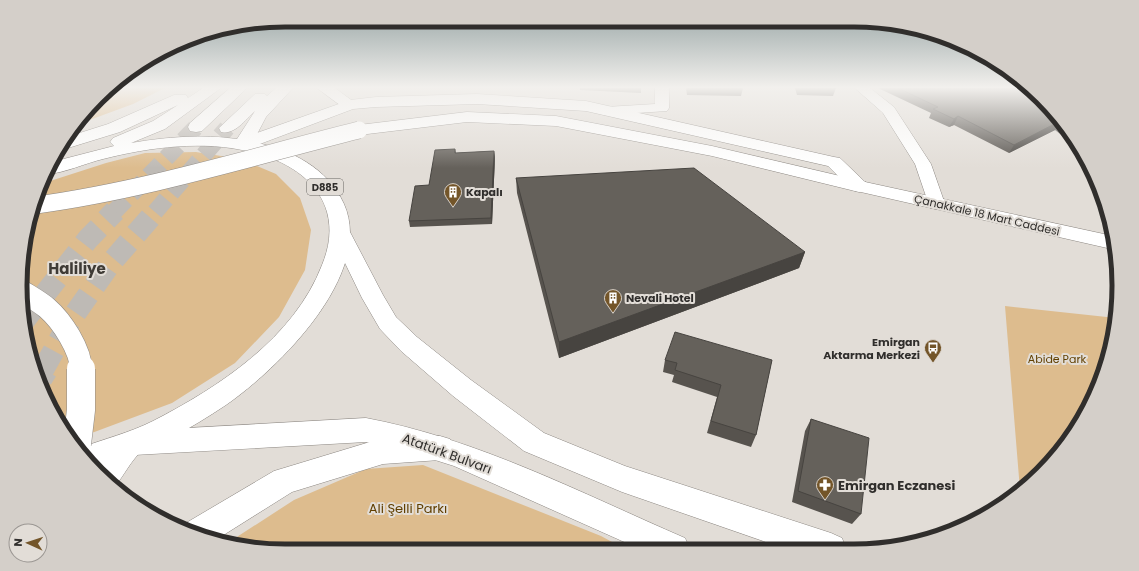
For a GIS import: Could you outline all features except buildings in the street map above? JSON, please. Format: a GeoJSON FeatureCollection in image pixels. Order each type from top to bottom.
{"type":"FeatureCollection","features":[{"type":"Feature","properties":{"kind":"main road"},"geometry":{"type":"LineString","coordinates":[[72,141],[114,128],[143,115]]}},
{"type":"Feature","properties":{"kind":"main road"},"geometry":{"type":"LineString","coordinates":[[57,165],[77,160],[159,125],[174,115]]}},
{"type":"Feature","properties":{"kind":"main road"},"geometry":{"type":"LineString","coordinates":[[196,127],[210,115]]}},
{"type":"Feature","properties":{"kind":"main road"},"geometry":{"type":"LineString","coordinates":[[227,128],[241,115]]}},
{"type":"Feature","properties":{"kind":"main road"},"geometry":{"type":"LineString","coordinates":[[243,144],[250,127],[260,115]]}},
{"type":"Feature","properties":{"kind":"main road"},"geometry":{"type":"LineString","coordinates":[[243,144],[324,115]]}},
{"type":"Feature","properties":{"kind":"main road"},"geometry":{"type":"LineString","coordinates":[[622,115],[834,162],[859,186]]}},
{"type":"Feature","properties":{"kind":"main road","name":"Çanakkale 18 Mart Caddesi"},"geometry":{"type":"LineString","coordinates":[[40,205],[74,201],[203,172],[302,143],[360,130],[467,117],[556,121],[712,151],[936,204],[1108,242]]}},
{"type":"Feature","properties":{"kind":"main road","name":"D885"},"geometry":{"type":"LineString","coordinates":[[56,168],[77,160],[137,146],[193,141],[243,144],[275,152],[302,165],[322,182],[335,204],[340,232],[334,264],[317,300],[285,340],[241,380],[191,413],[132,443],[92,456]]}},
{"type":"Feature","properties":{"kind":"main road"},"geometry":{"type":"LineString","coordinates":[[340,232],[373,298],[388,323],[409,344],[462,388],[534,442],[622,479],[816,544]]}},
{"type":"Feature","properties":{"kind":"main road"},"geometry":{"type":"LineString","coordinates":[[28,295],[47,308],[62,324],[81,359],[81,410],[78,439]]}},
{"type":"Feature","properties":{"kind":"main road","name":"Atatürk Bulvarı"},"geometry":{"type":"LineString","coordinates":[[132,443],[366,430],[398,435],[440,448],[512,476],[663,544]]}},
{"type":"Feature","properties":{"kind":"main road"},"geometry":{"type":"LineString","coordinates":[[108,473],[132,443]]}},
{"type":"Feature","properties":{"kind":"main road"},"geometry":{"type":"LineString","coordinates":[[203,530],[284,481],[383,451],[440,448]]}},
{"type":"Feature","properties":{"kind":"street"},"geometry":{"type":"LineString","coordinates":[[893,115],[922,164],[936,204]]}},
{"type":"Feature","properties":{"kind":"green space"},"geometry":{"type":"Polygon","coordinates":[[[91,115],[104,115],[86,122],[91,115]]]}},
{"type":"Feature","properties":{"kind":"green space"},"geometry":{"type":"Polygon","coordinates":[[[196,152],[240,159],[276,174],[300,198],[311,230],[305,270],[279,317],[235,363],[172,403],[77,438],[54,400],[41,369],[32,336],[29,319],[27,286],[29,252],[32,235],[41,202],[50,181],[106,163],[145,153],[196,152]]]}},
{"type":"Feature","properties":{"kind":"green space","name":"Abide Park"},"geometry":{"type":"Polygon","coordinates":[[[1005,306],[1110,317],[1107,336],[1098,369],[1077,415],[1059,443],[1019,484],[1005,306]]]}},
{"type":"Feature","properties":{"kind":"green space","name":"Ali Şelli Parkı"},"geometry":{"type":"Polygon","coordinates":[[[423,465],[601,536],[616,544],[286,544],[252,542],[234,539],[294,500],[366,469],[423,465]]]}},
{"type":"Feature","properties":{"kind":"tunnel"},"geometry":{"type":"LineString","coordinates":[[114,212],[196,127]]}},
{"type":"Feature","properties":{"kind":"tunnel"},"geometry":{"type":"LineString","coordinates":[[155,212],[227,128]]}},
{"type":"Feature","properties":{"kind":"tunnel"},"geometry":{"type":"LineString","coordinates":[[29,315],[88,239],[115,211]]}},
{"type":"Feature","properties":{"kind":"tunnel"},"geometry":{"type":"LineString","coordinates":[[43,370],[70,321],[110,264],[156,211]]}},
{"type":"Feature","properties":{"kind":"place","name":"Kapalı"},"geometry":{"type":"Point","coordinates":[453,207]}},
{"type":"Feature","properties":{"kind":"place","name":"Nevali Hotel"},"geometry":{"type":"Point","coordinates":[613,313]}},
{"type":"Feature","properties":{"kind":"place","name":"Emirgan Aktarma Merkezi"},"geometry":{"type":"Point","coordinates":[933,363]}},
{"type":"Feature","properties":{"kind":"place","name":"Emirgan Eczanesi"},"geometry":{"type":"Point","coordinates":[825,500]}},
{"type":"Feature","properties":{"kind":"district","name":"Haliliye"},"geometry":{"type":"Point","coordinates":[77,269]}}]}
